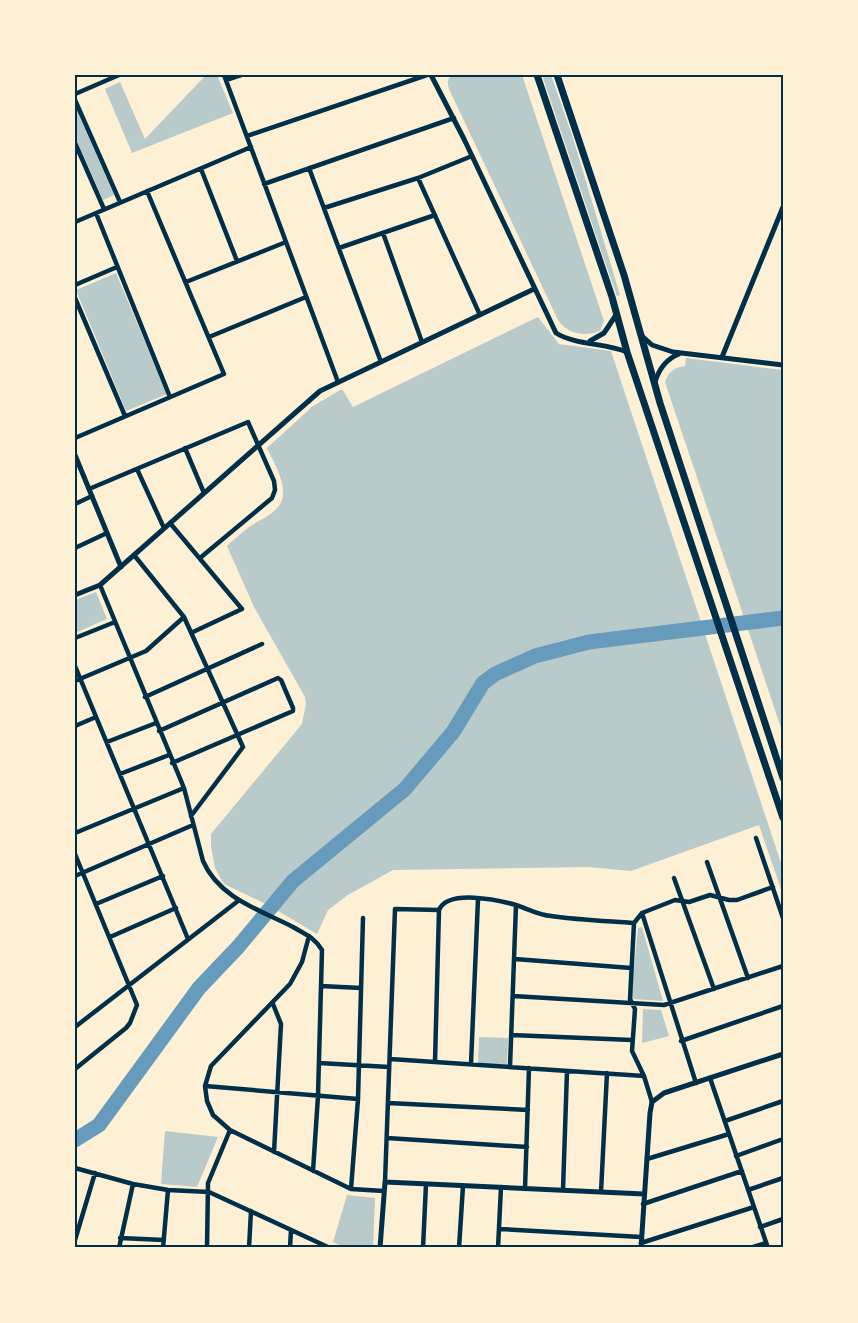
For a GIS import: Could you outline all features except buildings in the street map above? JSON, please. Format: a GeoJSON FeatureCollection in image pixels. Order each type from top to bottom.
{"type":"FeatureCollection","features":[{"type":"Feature","properties":{"kind":"main road"},"geometry":{"type":"LineString","coordinates":[[537,75],[783,818]]}},
{"type":"Feature","properties":{"kind":"main road"},"geometry":{"type":"LineString","coordinates":[[557,75],[624,275],[660,403],[783,778]]}},
{"type":"Feature","properties":{"kind":"street"},"geometry":{"type":"LineString","coordinates":[[75,94],[119,75]]}},
{"type":"Feature","properties":{"kind":"street"},"geometry":{"type":"LineString","coordinates":[[241,75],[225,78],[338,382]]}},
{"type":"Feature","properties":{"kind":"street"},"geometry":{"type":"LineString","coordinates":[[247,136],[429,75],[454,118],[556,333],[563,337],[616,347],[627,352]]}},
{"type":"Feature","properties":{"kind":"street"},"geometry":{"type":"LineString","coordinates":[[75,100],[120,202]]}},
{"type":"Feature","properties":{"kind":"street"},"geometry":{"type":"LineString","coordinates":[[264,184],[454,118]]}},
{"type":"Feature","properties":{"kind":"street"},"geometry":{"type":"LineString","coordinates":[[75,143],[104,210]]}},
{"type":"Feature","properties":{"kind":"street"},"geometry":{"type":"LineString","coordinates":[[75,222],[251,147]]}},
{"type":"Feature","properties":{"kind":"street"},"geometry":{"type":"LineString","coordinates":[[324,208],[418,178],[472,156]]}},
{"type":"Feature","properties":{"kind":"street"},"geometry":{"type":"LineString","coordinates":[[309,168],[381,362]]}},
{"type":"Feature","properties":{"kind":"street"},"geometry":{"type":"LineString","coordinates":[[201,169],[237,261]]}},
{"type":"Feature","properties":{"kind":"street"},"geometry":{"type":"LineString","coordinates":[[418,178],[480,315]]}},
{"type":"Feature","properties":{"kind":"street"},"geometry":{"type":"LineString","coordinates":[[75,438],[224,374],[147,191]]}},
{"type":"Feature","properties":{"kind":"street"},"geometry":{"type":"LineString","coordinates":[[722,357],[783,207]]}},
{"type":"Feature","properties":{"kind":"street"},"geometry":{"type":"LineString","coordinates":[[96,213],[170,397]]}},
{"type":"Feature","properties":{"kind":"street"},"geometry":{"type":"LineString","coordinates":[[339,248],[435,215]]}},
{"type":"Feature","properties":{"kind":"street"},"geometry":{"type":"LineString","coordinates":[[383,233],[422,342]]}},
{"type":"Feature","properties":{"kind":"street"},"geometry":{"type":"LineString","coordinates":[[186,282],[286,242]]}},
{"type":"Feature","properties":{"kind":"street"},"geometry":{"type":"LineString","coordinates":[[75,285],[117,267]]}},
{"type":"Feature","properties":{"kind":"street"},"geometry":{"type":"LineString","coordinates":[[75,595],[100,585],[315,395],[534,289]]}},
{"type":"Feature","properties":{"kind":"street"},"geometry":{"type":"LineString","coordinates":[[209,337],[306,297]]}},
{"type":"Feature","properties":{"kind":"street"},"geometry":{"type":"LineString","coordinates":[[75,298],[125,416]]}},
{"type":"Feature","properties":{"kind":"street"},"geometry":{"type":"LineString","coordinates":[[588,342],[604,333],[617,314]]}},
{"type":"Feature","properties":{"kind":"street"},"geometry":{"type":"LineString","coordinates":[[640,332],[647,341],[662,350],[783,365]]}},
{"type":"Feature","properties":{"kind":"street"},"geometry":{"type":"LineString","coordinates":[[656,390],[655,381],[665,363],[684,352]]}},
{"type":"Feature","properties":{"kind":"street"},"geometry":{"type":"LineString","coordinates":[[89,489],[248,422],[274,481],[275,490],[272,498],[200,558]]}},
{"type":"Feature","properties":{"kind":"street"},"geometry":{"type":"LineString","coordinates":[[185,448],[204,493]]}},
{"type":"Feature","properties":{"kind":"street"},"geometry":{"type":"LineString","coordinates":[[76,459],[121,567]]}},
{"type":"Feature","properties":{"kind":"street"},"geometry":{"type":"LineString","coordinates":[[137,469],[164,528]]}},
{"type":"Feature","properties":{"kind":"street"},"geometry":{"type":"LineString","coordinates":[[75,504],[92,496]]}},
{"type":"Feature","properties":{"kind":"street"},"geometry":{"type":"LineString","coordinates":[[170,523],[242,609],[193,632]]}},
{"type":"Feature","properties":{"kind":"street"},"geometry":{"type":"LineString","coordinates":[[75,548],[107,533]]}},
{"type":"Feature","properties":{"kind":"street"},"geometry":{"type":"LineString","coordinates":[[134,555],[184,617],[193,632],[243,747],[191,816]]}},
{"type":"Feature","properties":{"kind":"street"},"geometry":{"type":"LineString","coordinates":[[100,585],[184,788],[208,873],[238,901],[309,936],[322,950],[318,1096],[313,1171]]}},
{"type":"Feature","properties":{"kind":"street"},"geometry":{"type":"LineString","coordinates":[[78,680],[146,651],[184,617]]}},
{"type":"Feature","properties":{"kind":"street"},"geometry":{"type":"LineString","coordinates":[[75,638],[115,622]]}},
{"type":"Feature","properties":{"kind":"street"},"geometry":{"type":"LineString","coordinates":[[145,696],[262,644]]}},
{"type":"Feature","properties":{"kind":"street"},"geometry":{"type":"LineString","coordinates":[[75,666],[78,680],[107,742],[188,939]]}},
{"type":"Feature","properties":{"kind":"street"},"geometry":{"type":"LineString","coordinates":[[159,731],[278,678],[281,680],[293,711],[172,763]]}},
{"type":"Feature","properties":{"kind":"street"},"geometry":{"type":"LineString","coordinates":[[75,726],[96,717]]}},
{"type":"Feature","properties":{"kind":"street"},"geometry":{"type":"LineString","coordinates":[[107,742],[156,723]]}},
{"type":"Feature","properties":{"kind":"street"},"geometry":{"type":"LineString","coordinates":[[120,774],[169,754]]}},
{"type":"Feature","properties":{"kind":"street"},"geometry":{"type":"LineString","coordinates":[[75,833],[184,788]]}},
{"type":"Feature","properties":{"kind":"street"},"geometry":{"type":"LineString","coordinates":[[75,876],[194,825]]}},
{"type":"Feature","properties":{"kind":"street"},"geometry":{"type":"LineString","coordinates":[[756,838],[783,918]]}},
{"type":"Feature","properties":{"kind":"street"},"geometry":{"type":"LineString","coordinates":[[75,854],[137,1005],[130,1023],[75,1069]]}},
{"type":"Feature","properties":{"kind":"street"},"geometry":{"type":"LineString","coordinates":[[707,862],[748,978]]}},
{"type":"Feature","properties":{"kind":"street"},"geometry":{"type":"LineString","coordinates":[[96,904],[163,876]]}},
{"type":"Feature","properties":{"kind":"street"},"geometry":{"type":"LineString","coordinates":[[675,878],[714,989]]}},
{"type":"Feature","properties":{"kind":"street"},"geometry":{"type":"LineString","coordinates":[[641,1243],[652,1102],[644,1076],[632,1051],[635,1009],[630,999],[634,923],[642,913],[675,900],[689,902],[710,895],[737,900],[773,887]]}},
{"type":"Feature","properties":{"kind":"street"},"geometry":{"type":"LineString","coordinates":[[435,1062],[439,910],[441,906],[461,897],[478,898],[516,905],[549,916],[634,923]]}},
{"type":"Feature","properties":{"kind":"street"},"geometry":{"type":"LineString","coordinates":[[471,1064],[478,898]]}},
{"type":"Feature","properties":{"kind":"street"},"geometry":{"type":"LineString","coordinates":[[75,1026],[238,901]]}},
{"type":"Feature","properties":{"kind":"street"},"geometry":{"type":"LineString","coordinates":[[510,1067],[516,905]]}},
{"type":"Feature","properties":{"kind":"street"},"geometry":{"type":"LineString","coordinates":[[110,937],[176,908]]}},
{"type":"Feature","properties":{"kind":"street"},"geometry":{"type":"LineString","coordinates":[[380,1248],[387,1138],[395,909],[439,910]]}},
{"type":"Feature","properties":{"kind":"street"},"geometry":{"type":"LineString","coordinates":[[642,913],[696,1083]]}},
{"type":"Feature","properties":{"kind":"street"},"geometry":{"type":"LineString","coordinates":[[351,1189],[358,1099],[363,918]]}},
{"type":"Feature","properties":{"kind":"street"},"geometry":{"type":"LineString","coordinates":[[309,936],[302,962],[290,984],[211,1066],[205,1086],[207,1101],[213,1115],[230,1130],[351,1189],[384,1191]]}},
{"type":"Feature","properties":{"kind":"street"},"geometry":{"type":"LineString","coordinates":[[515,959],[631,968]]}},
{"type":"Feature","properties":{"kind":"street"},"geometry":{"type":"LineString","coordinates":[[513,996],[658,1005],[783,966]]}},
{"type":"Feature","properties":{"kind":"street"},"geometry":{"type":"LineString","coordinates":[[321,986],[361,988]]}},
{"type":"Feature","properties":{"kind":"street"},"geometry":{"type":"LineString","coordinates":[[273,1004],[281,1024],[274,1152]]}},
{"type":"Feature","properties":{"kind":"street"},"geometry":{"type":"LineString","coordinates":[[681,1041],[783,1006]]}},
{"type":"Feature","properties":{"kind":"street"},"geometry":{"type":"LineString","coordinates":[[511,1035],[632,1040]]}},
{"type":"Feature","properties":{"kind":"street"},"geometry":{"type":"LineString","coordinates":[[652,1102],[664,1094],[783,1054]]}},
{"type":"Feature","properties":{"kind":"street"},"geometry":{"type":"LineString","coordinates":[[390,1059],[644,1076]]}},
{"type":"Feature","properties":{"kind":"street"},"geometry":{"type":"LineString","coordinates":[[319,1063],[389,1067]]}},
{"type":"Feature","properties":{"kind":"street"},"geometry":{"type":"LineString","coordinates":[[525,1189],[529,1068]]}},
{"type":"Feature","properties":{"kind":"street"},"geometry":{"type":"LineString","coordinates":[[563,1190],[567,1071]]}},
{"type":"Feature","properties":{"kind":"street"},"geometry":{"type":"LineString","coordinates":[[601,1192],[607,1074]]}},
{"type":"Feature","properties":{"kind":"street"},"geometry":{"type":"LineString","coordinates":[[710,1078],[767,1245],[750,1248]]}},
{"type":"Feature","properties":{"kind":"street"},"geometry":{"type":"LineString","coordinates":[[205,1086],[358,1099]]}},
{"type":"Feature","properties":{"kind":"street"},"geometry":{"type":"LineString","coordinates":[[724,1121],[783,1101]]}},
{"type":"Feature","properties":{"kind":"street"},"geometry":{"type":"LineString","coordinates":[[388,1103],[528,1110]]}},
{"type":"Feature","properties":{"kind":"street"},"geometry":{"type":"LineString","coordinates":[[207,1248],[208,1183],[230,1130]]}},
{"type":"Feature","properties":{"kind":"street"},"geometry":{"type":"LineString","coordinates":[[647,1159],[729,1134]]}},
{"type":"Feature","properties":{"kind":"street"},"geometry":{"type":"LineString","coordinates":[[387,1138],[527,1147]]}},
{"type":"Feature","properties":{"kind":"street"},"geometry":{"type":"LineString","coordinates":[[736,1156],[783,1140]]}},
{"type":"Feature","properties":{"kind":"street"},"geometry":{"type":"LineString","coordinates":[[75,1168],[133,1184],[168,1190],[209,1192],[330,1248]]}},
{"type":"Feature","properties":{"kind":"street"},"geometry":{"type":"LineString","coordinates":[[643,1204],[742,1172]]}},
{"type":"Feature","properties":{"kind":"street"},"geometry":{"type":"LineString","coordinates":[[75,1240],[95,1173]]}},
{"type":"Feature","properties":{"kind":"street"},"geometry":{"type":"LineString","coordinates":[[748,1190],[783,1178]]}},
{"type":"Feature","properties":{"kind":"street"},"geometry":{"type":"LineString","coordinates":[[385,1182],[644,1194]]}},
{"type":"Feature","properties":{"kind":"street"},"geometry":{"type":"LineString","coordinates":[[119,1248],[133,1184]]}},
{"type":"Feature","properties":{"kind":"street"},"geometry":{"type":"LineString","coordinates":[[423,1248],[426,1184]]}},
{"type":"Feature","properties":{"kind":"street"},"geometry":{"type":"LineString","coordinates":[[459,1248],[463,1186]]}},
{"type":"Feature","properties":{"kind":"street"},"geometry":{"type":"LineString","coordinates":[[498,1248],[501,1187]]}},
{"type":"Feature","properties":{"kind":"street"},"geometry":{"type":"LineString","coordinates":[[163,1248],[168,1190]]}},
{"type":"Feature","properties":{"kind":"street"},"geometry":{"type":"LineString","coordinates":[[499,1229],[641,1243],[754,1207]]}},
{"type":"Feature","properties":{"kind":"street"},"geometry":{"type":"LineString","coordinates":[[249,1248],[251,1212]]}},
{"type":"Feature","properties":{"kind":"street"},"geometry":{"type":"LineString","coordinates":[[760,1227],[783,1219]]}},
{"type":"Feature","properties":{"kind":"street"},"geometry":{"type":"LineString","coordinates":[[290,1248],[291,1230]]}},
{"type":"Feature","properties":{"kind":"street"},"geometry":{"type":"LineString","coordinates":[[120,1238],[164,1240]]}},
{"type":"Feature","properties":{"kind":"shaded area"},"geometry":{"type":"Polygon","coordinates":[[[206,75],[217,75],[233,113],[132,153],[105,89],[120,82],[145,139],[206,75]]]}},
{"type":"Feature","properties":{"kind":"shaded area"},"geometry":{"type":"Polygon","coordinates":[[[453,75],[522,75],[604,321],[600,331],[588,334],[577,333],[566,328],[558,320],[449,89],[448,81],[453,75]]]}},
{"type":"Feature","properties":{"kind":"shaded area"},"geometry":{"type":"Polygon","coordinates":[[[542,75],[551,75],[572,135],[620,295],[617,296],[607,268],[542,75]]]}},
{"type":"Feature","properties":{"kind":"shaded area"},"geometry":{"type":"Polygon","coordinates":[[[75,106],[114,195],[103,200],[75,137],[75,106]]]}},
{"type":"Feature","properties":{"kind":"shaded area"},"geometry":{"type":"Polygon","coordinates":[[[116,273],[167,394],[126,411],[76,290],[116,273]]]}},
{"type":"Feature","properties":{"kind":"shaded area"},"geometry":{"type":"Polygon","coordinates":[[[538,317],[559,344],[611,351],[783,869],[783,895],[759,825],[631,871],[588,867],[393,870],[348,895],[328,910],[317,934],[268,905],[224,884],[215,868],[211,834],[302,724],[306,704],[305,697],[254,607],[227,546],[249,527],[273,512],[280,504],[283,492],[281,481],[267,448],[313,406],[342,389],[353,407],[538,317]]]}},
{"type":"Feature","properties":{"kind":"shaded area"},"geometry":{"type":"Polygon","coordinates":[[[686,358],[783,370],[783,734],[665,382],[672,371],[685,366],[686,358]]]}},
{"type":"Feature","properties":{"kind":"shaded area"},"geometry":{"type":"Polygon","coordinates":[[[96,592],[107,619],[75,633],[75,600],[96,592]]]}},
{"type":"Feature","properties":{"kind":"shaded area"},"geometry":{"type":"Polygon","coordinates":[[[642,927],[663,1001],[631,999],[638,928],[642,927]]]}},
{"type":"Feature","properties":{"kind":"shaded area"},"geometry":{"type":"Polygon","coordinates":[[[643,1009],[661,1010],[669,1036],[642,1043],[643,1009]]]}},
{"type":"Feature","properties":{"kind":"shaded area"},"geometry":{"type":"Polygon","coordinates":[[[479,1037],[508,1038],[507,1065],[478,1064],[479,1037]]]}},
{"type":"Feature","properties":{"kind":"shaded area"},"geometry":{"type":"Polygon","coordinates":[[[165,1131],[218,1137],[197,1187],[161,1184],[165,1131]]]}},
{"type":"Feature","properties":{"kind":"shaded area"},"geometry":{"type":"Polygon","coordinates":[[[347,1195],[375,1198],[373,1248],[347,1248],[333,1242],[347,1195]]]}},
{"type":"Feature","properties":{"kind":"waterway"},"geometry":{"type":"LineString","coordinates":[[75,1140],[99,1125],[199,988],[238,947],[293,881],[405,789],[453,732],[483,683],[495,674],[535,656],[589,642],[783,618]]}}]}
